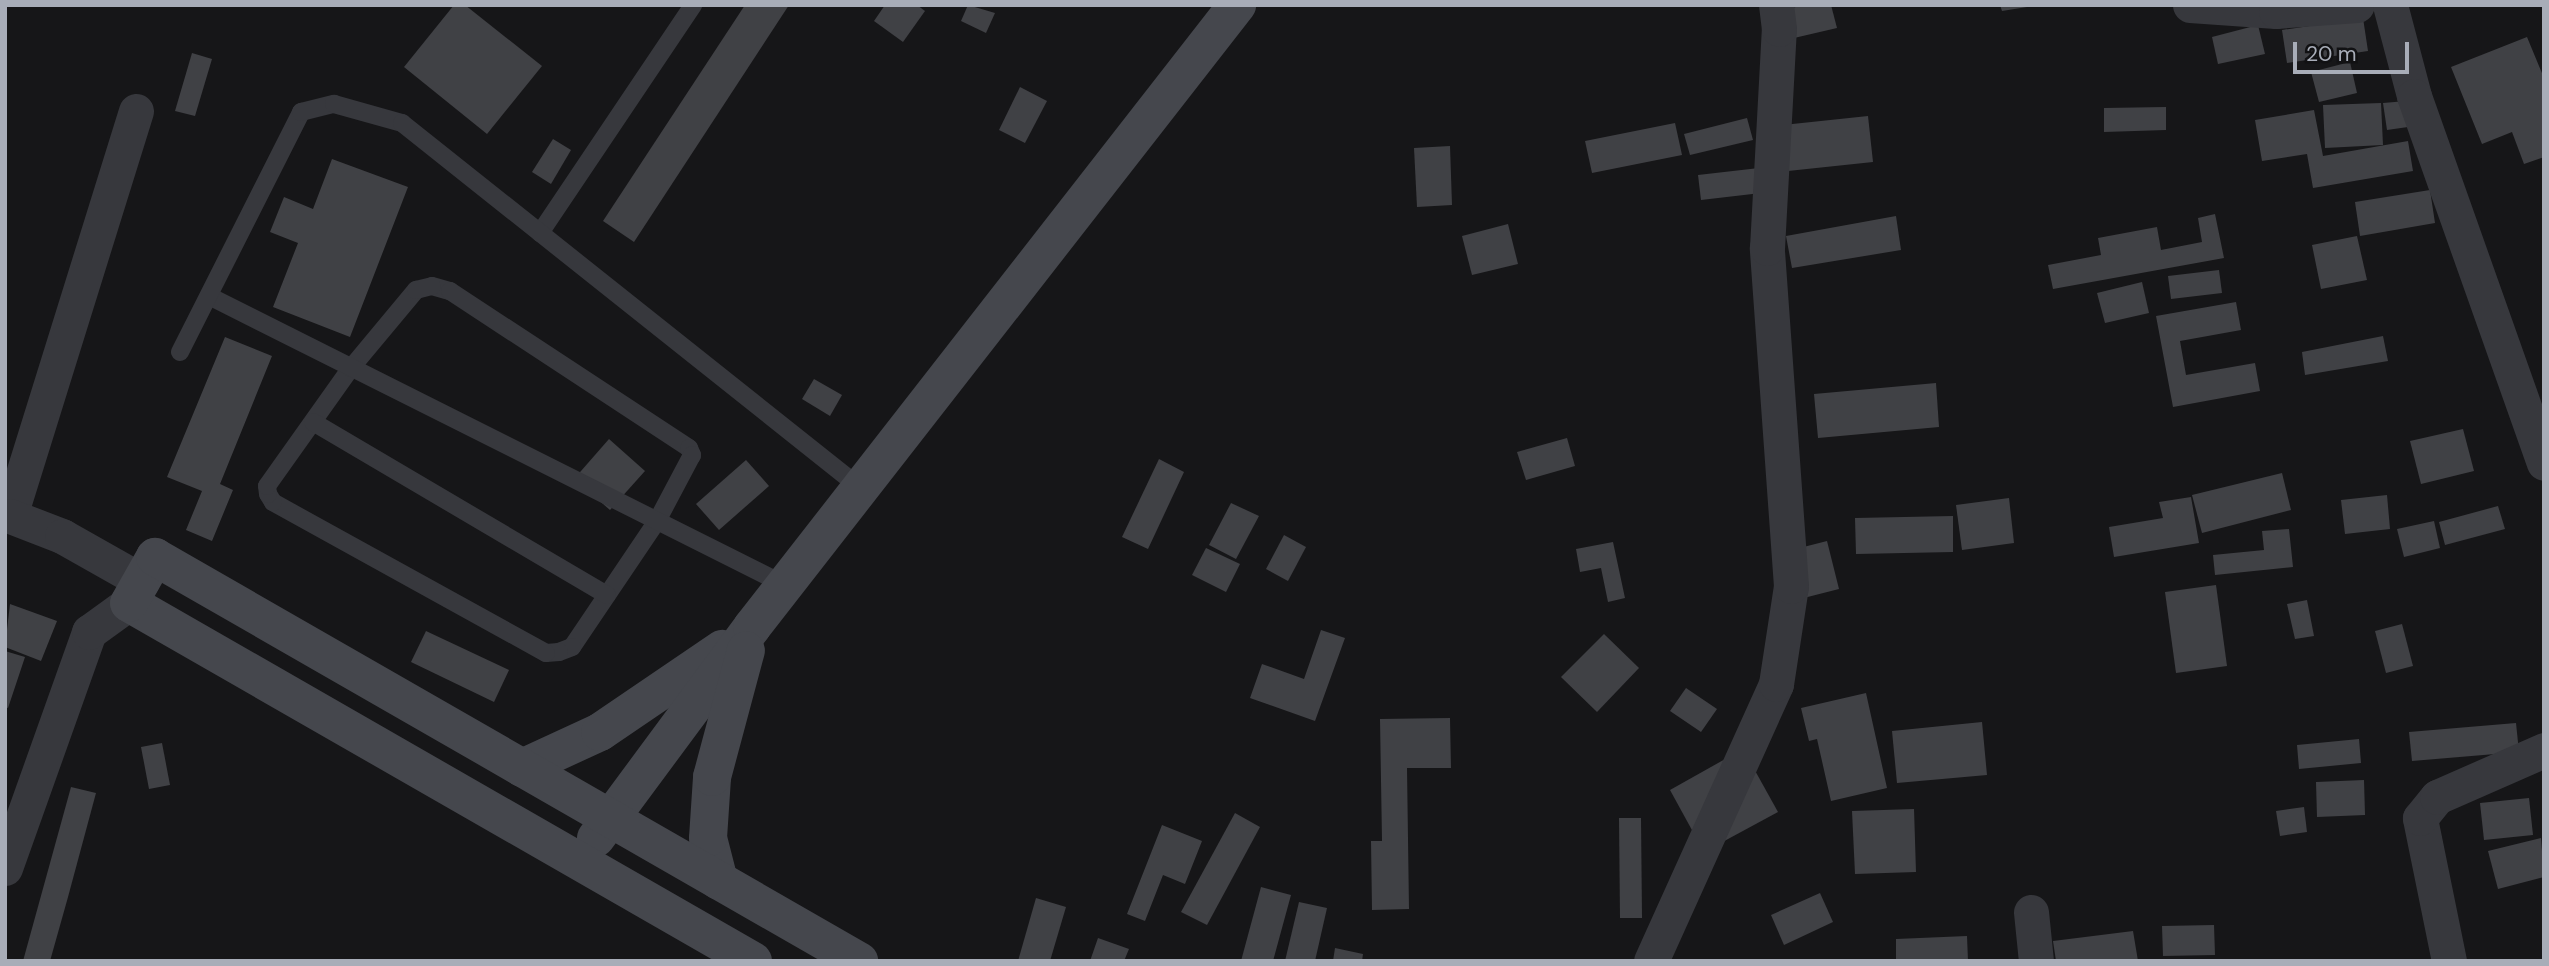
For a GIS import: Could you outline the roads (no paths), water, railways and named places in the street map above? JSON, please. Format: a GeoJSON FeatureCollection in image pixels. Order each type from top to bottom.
{"type":"FeatureCollection","features":[{"type":"Feature","properties":{"kind":"main road"},"geometry":{"type":"LineString","coordinates":[[580,862],[752,627],[787,586],[1237,5]]}},
{"type":"Feature","properties":{"kind":"main road"},"geometry":{"type":"LineString","coordinates":[[753,961],[580,862],[136,592],[155,557],[859,961]]}},
{"type":"Feature","properties":{"kind":"main road"},"geometry":{"type":"LineString","coordinates":[[522,768],[600,732],[752,627]]}},
{"type":"Feature","properties":{"kind":"main road"},"geometry":{"type":"LineString","coordinates":[[719,881],[708,838],[712,777],[752,627]]}},
{"type":"Feature","properties":{"kind":"street"},"geometry":{"type":"LineString","coordinates":[[1651,961],[1776,684],[1791,586],[1768,248],[1779,29],[1776,5]]}},
{"type":"Feature","properties":{"kind":"street"},"geometry":{"type":"LineString","coordinates":[[2190,5],[2276,11],[2357,5]]}},
{"type":"Feature","properties":{"kind":"street"},"geometry":{"type":"LineString","coordinates":[[2390,5],[2414,96],[2544,463]]}},
{"type":"Feature","properties":{"kind":"street"},"geometry":{"type":"LineString","coordinates":[[5,868],[89,632],[136,592],[62,536],[10,516],[136,111]]}},
{"type":"Feature","properties":{"kind":"street"},"geometry":{"type":"LineString","coordinates":[[2449,961],[2420,818],[2437,797],[2544,750]]}},
{"type":"Feature","properties":{"kind":"street"},"geometry":{"type":"LineString","coordinates":[[2031,912],[2036,961]]}},
{"type":"Feature","properties":{"kind":"lane"},"geometry":{"type":"LineString","coordinates":[[540,233],[693,5]]}},
{"type":"Feature","properties":{"kind":"lane"},"geometry":{"type":"LineString","coordinates":[[180,352],[301,112],[334,104],[402,123],[862,489]]}},
{"type":"Feature","properties":{"kind":"lane"},"geometry":{"type":"LineString","coordinates":[[432,286],[450,291],[689,448],[690,464],[657,521],[572,646],[546,653],[273,502],[267,486],[313,422],[352,368],[416,290],[432,286]]}},
{"type":"Feature","properties":{"kind":"lane"},"geometry":{"type":"LineString","coordinates":[[209,296],[787,586]]}},
{"type":"Feature","properties":{"kind":"lane"},"geometry":{"type":"LineString","coordinates":[[313,422],[607,595]]}}]}
